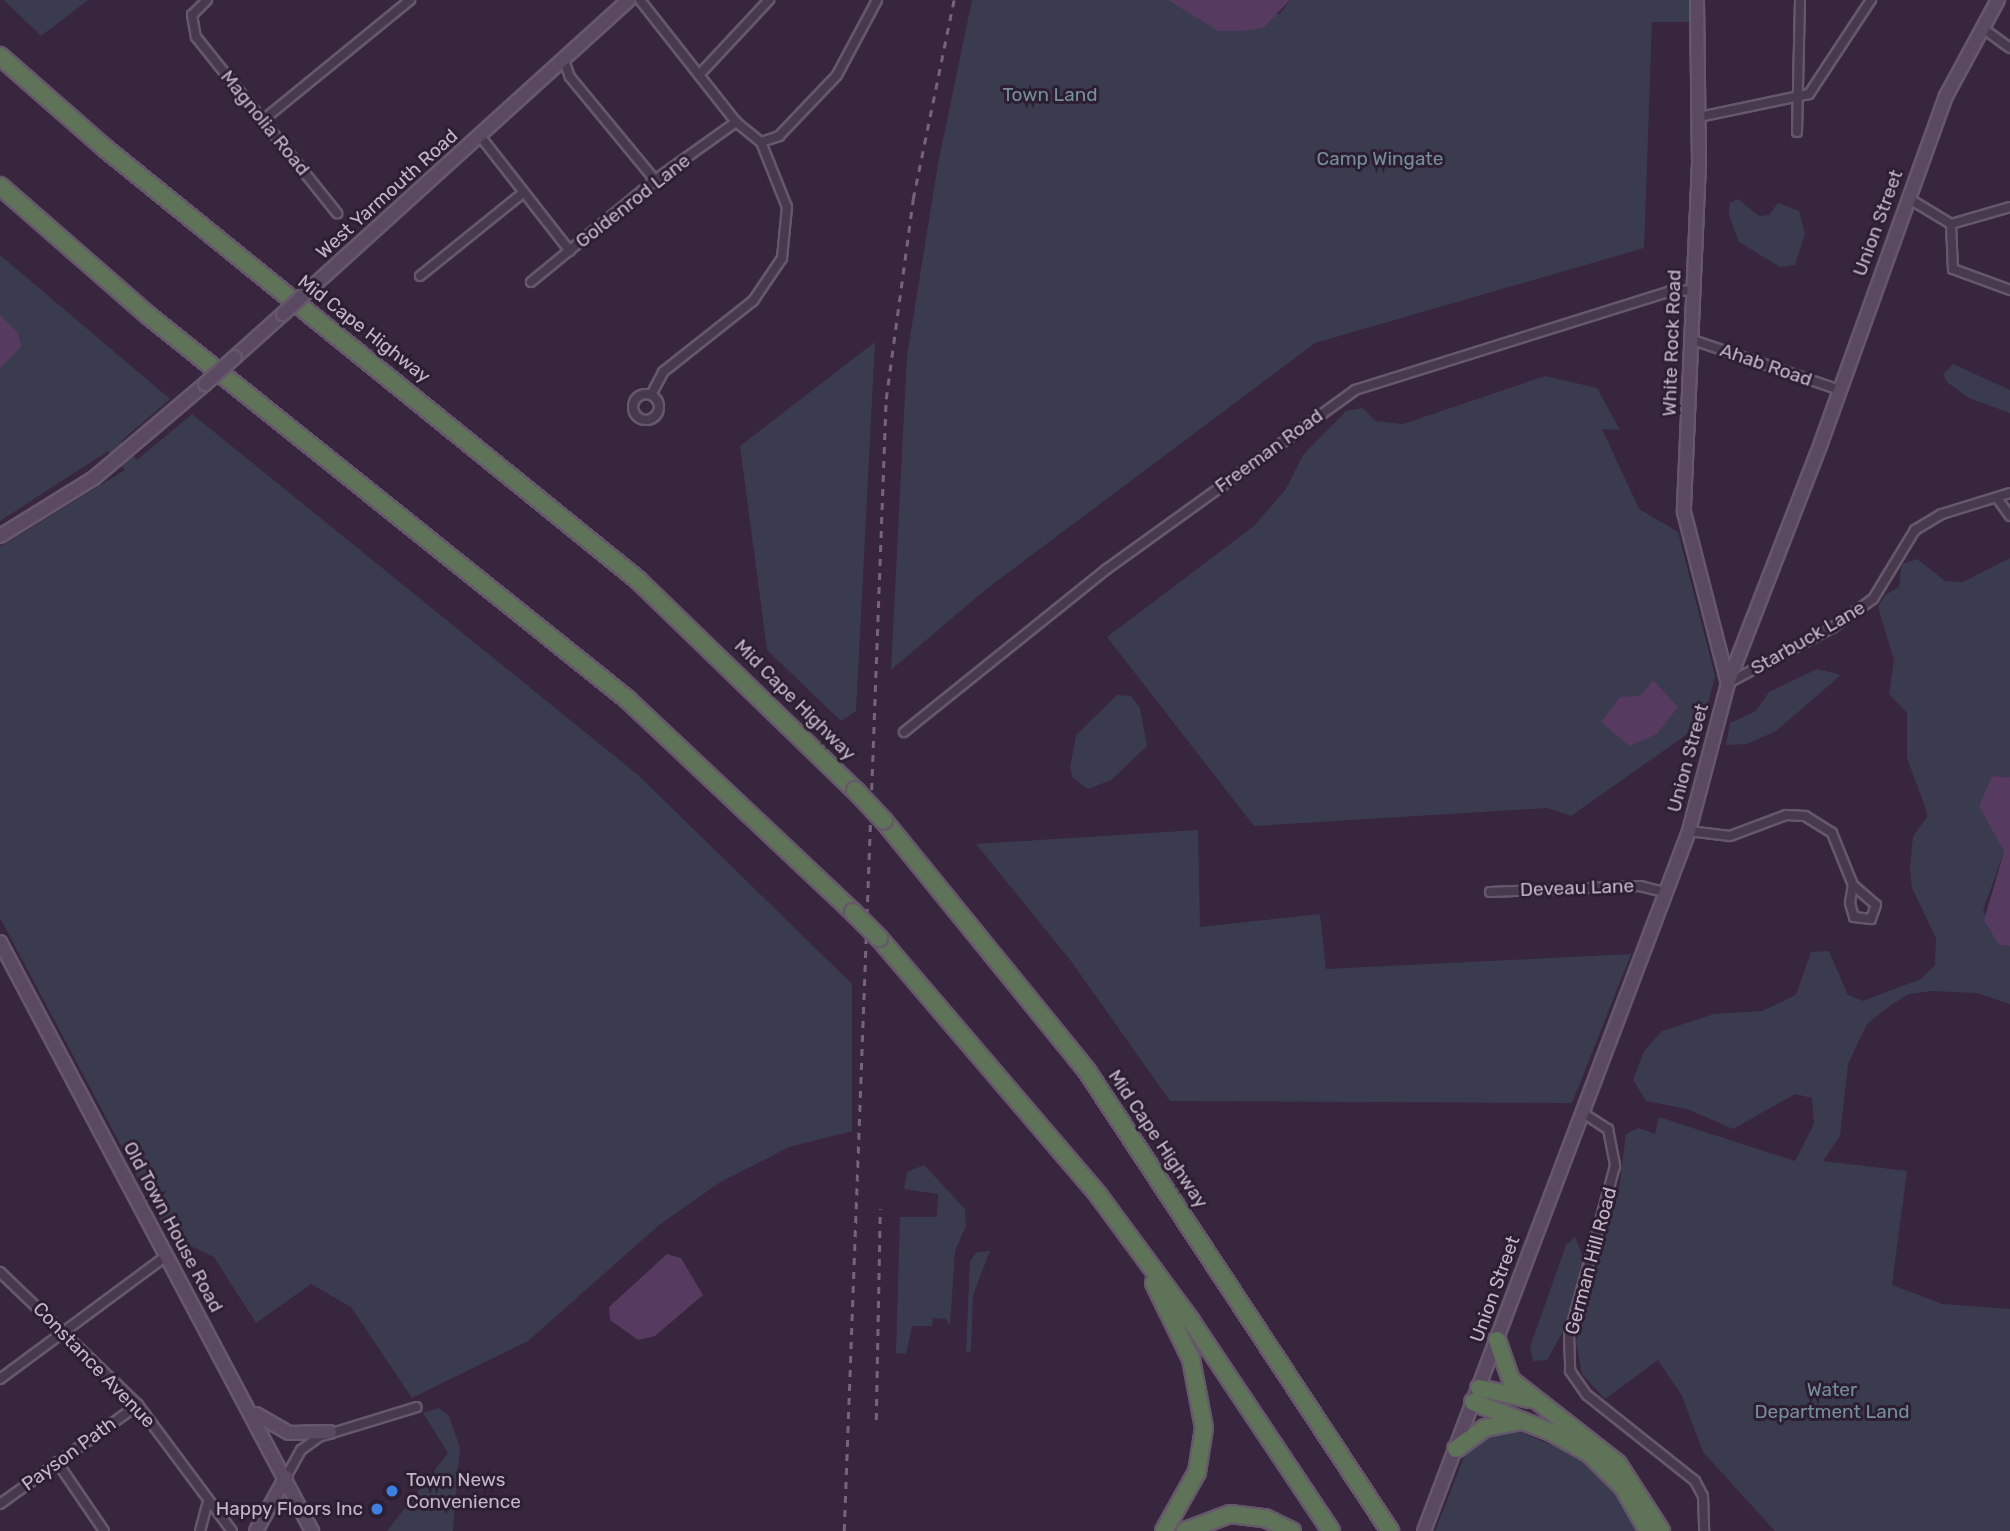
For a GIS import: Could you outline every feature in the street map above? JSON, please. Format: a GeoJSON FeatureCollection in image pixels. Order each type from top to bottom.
{"type":"FeatureCollection","features":[{"type":"Feature","properties":{"kind":"highway","name":"Mid Cape Highway"},"geometry":{"type":"LineString","coordinates":[[0,56],[106,149],[619,564],[751,684],[855,790],[884,821],[1087,1071],[1390,1531]]}},
{"type":"Feature","properties":{"kind":"highway"},"geometry":{"type":"LineString","coordinates":[[0,186],[149,316],[617,691],[879,938],[1002,1076],[1131,1237],[1331,1531]]}},
{"type":"Feature","properties":{"kind":"highway"},"geometry":{"type":"LineString","coordinates":[[1131,1237],[1186,1346],[1203,1416],[1197,1472],[1164,1531]]}},
{"type":"Feature","properties":{"kind":"highway"},"geometry":{"type":"LineString","coordinates":[[1497,1340],[1507,1375],[1618,1464],[1661,1531]]}},
{"type":"Feature","properties":{"kind":"highway"},"geometry":{"type":"LineString","coordinates":[[1476,1395],[1538,1402]]}},
{"type":"Feature","properties":{"kind":"highway"},"geometry":{"type":"LineString","coordinates":[[1476,1395],[1565,1439],[1602,1464],[1632,1499],[1648,1531]]}},
{"type":"Feature","properties":{"kind":"highway"},"geometry":{"type":"LineString","coordinates":[[1456,1449],[1485,1428],[1524,1421]]}},
{"type":"Feature","properties":{"kind":"highway"},"geometry":{"type":"LineString","coordinates":[[1185,1531],[1230,1514],[1265,1518],[1292,1531]]}},
{"type":"Feature","properties":{"kind":"main road","name":"West Yarmouth Road"},"geometry":{"type":"LineString","coordinates":[[0,536],[131,450],[629,0]]}},
{"type":"Feature","properties":{"kind":"main road","name":"White Rock Road"},"geometry":{"type":"LineString","coordinates":[[1697,0],[1699,117],[1686,529],[1728,683]]}},
{"type":"Feature","properties":{"kind":"main road","name":"Union Street"},"geometry":{"type":"LineString","coordinates":[[1424,1531],[1689,831],[1728,683],[1840,390],[1945,96],[1998,0]]}},
{"type":"Feature","properties":{"kind":"main road","name":"Old Town House Road"},"geometry":{"type":"LineString","coordinates":[[0,942],[165,1257],[252,1412],[312,1531]]}},
{"type":"Feature","properties":{"kind":"main road"},"geometry":{"type":"LineString","coordinates":[[252,1412],[289,1433],[330,1432]]}},
{"type":"Feature","properties":{"kind":"main road"},"geometry":{"type":"LineString","coordinates":[[256,1531],[286,1477]]}},
{"type":"Feature","properties":{"kind":"street","name":"Magnolia Road"},"geometry":{"type":"LineString","coordinates":[[208,0],[192,15],[194,34],[337,212]]}},
{"type":"Feature","properties":{"kind":"street"},"geometry":{"type":"LineString","coordinates":[[263,120],[410,0]]}},
{"type":"Feature","properties":{"kind":"street"},"geometry":{"type":"LineString","coordinates":[[640,0],[736,122],[761,142],[787,207],[782,258],[753,301],[663,372],[651,395]]}},
{"type":"Feature","properties":{"kind":"street"},"geometry":{"type":"LineString","coordinates":[[699,75],[769,0]]}},
{"type":"Feature","properties":{"kind":"street"},"geometry":{"type":"LineString","coordinates":[[761,142],[779,136],[837,75],[877,0]]}},
{"type":"Feature","properties":{"kind":"street"},"geometry":{"type":"LineString","coordinates":[[1797,132],[1800,98],[1800,0]]}},
{"type":"Feature","properties":{"kind":"street"},"geometry":{"type":"LineString","coordinates":[[1699,117],[1800,98],[1821,83],[1871,0]]}},
{"type":"Feature","properties":{"kind":"street"},"geometry":{"type":"LineString","coordinates":[[1984,29],[2010,48]]}},
{"type":"Feature","properties":{"kind":"street"},"geometry":{"type":"LineString","coordinates":[[564,60],[570,77],[655,180]]}},
{"type":"Feature","properties":{"kind":"street","name":"Goldenrod Lane"},"geometry":{"type":"LineString","coordinates":[[531,282],[655,180],[736,122]]}},
{"type":"Feature","properties":{"kind":"street"},"geometry":{"type":"LineString","coordinates":[[480,136],[570,251]]}},
{"type":"Feature","properties":{"kind":"street"},"geometry":{"type":"LineString","coordinates":[[420,276],[523,193]]}},
{"type":"Feature","properties":{"kind":"street"},"geometry":{"type":"LineString","coordinates":[[1908,198],[1951,224],[2010,207]]}},
{"type":"Feature","properties":{"kind":"street"},"geometry":{"type":"LineString","coordinates":[[1951,224],[1953,269],[2010,290]]}},
{"type":"Feature","properties":{"kind":"street","name":"Freeman Road"},"geometry":{"type":"LineString","coordinates":[[904,732],[1107,569],[1355,390],[1670,291],[1694,290]]}},
{"type":"Feature","properties":{"kind":"street","name":"Ahab Road"},"geometry":{"type":"LineString","coordinates":[[1693,340],[1840,390]]}},
{"type":"Feature","properties":{"kind":"street","name":"Starbuck Lane"},"geometry":{"type":"LineString","coordinates":[[1728,683],[1832,628],[1873,599],[1914,530],[1942,513],[2010,493]]}},
{"type":"Feature","properties":{"kind":"street"},"geometry":{"type":"LineString","coordinates":[[1997,498],[2010,516]]}},
{"type":"Feature","properties":{"kind":"street"},"geometry":{"type":"LineString","coordinates":[[1689,831],[1730,836],[1786,815],[1805,816],[1832,833],[1853,885]]}},
{"type":"Feature","properties":{"kind":"street","name":"Deveau Lane"},"geometry":{"type":"LineString","coordinates":[[1490,892],[1640,886],[1664,892]]}},
{"type":"Feature","properties":{"kind":"street","name":"German Hill Road"},"geometry":{"type":"LineString","coordinates":[[1583,1113],[1608,1129],[1615,1166],[1569,1335],[1570,1371],[1587,1395],[1695,1481],[1703,1496],[1704,1531]]}},
{"type":"Feature","properties":{"kind":"street"},"geometry":{"type":"LineString","coordinates":[[0,1379],[165,1257]]}},
{"type":"Feature","properties":{"kind":"street","name":"Constance Avenue"},"geometry":{"type":"LineString","coordinates":[[0,1272],[138,1405],[206,1504],[232,1531]]}},
{"type":"Feature","properties":{"kind":"street","name":"Payson Path"},"geometry":{"type":"LineString","coordinates":[[0,1504],[138,1405]]}},
{"type":"Feature","properties":{"kind":"street"},"geometry":{"type":"LineString","coordinates":[[286,1477],[301,1451],[330,1432],[417,1407]]}},
{"type":"Feature","properties":{"kind":"street"},"geometry":{"type":"LineString","coordinates":[[57,1462],[104,1531]]}},
{"type":"Feature","properties":{"kind":"street"},"geometry":{"type":"LineString","coordinates":[[200,1531],[208,1518],[206,1504]]}},
{"type":"Feature","properties":{"kind":"green space"},"geometry":{"type":"Polygon","coordinates":[[[4,0],[88,0],[41,36],[4,0]]]}},
{"type":"Feature","properties":{"kind":"green space","name":"Camp Wingate"},"geometry":{"type":"Polygon","coordinates":[[[972,0],[1168,0],[1280,14],[1290,0],[1689,0],[1691,22],[1652,22],[1644,248],[1315,343],[985,590],[891,670],[907,356],[938,164],[972,0]]]}},
{"type":"Feature","properties":{"kind":"green space"},"geometry":{"type":"Polygon","coordinates":[[[1738,199],[1759,216],[1769,215],[1778,203],[1799,211],[1805,234],[1795,265],[1780,267],[1739,242],[1729,215],[1730,203],[1738,199]]]}},
{"type":"Feature","properties":{"kind":"green space"},"geometry":{"type":"Polygon","coordinates":[[[0,255],[170,399],[121,441],[137,460],[192,414],[638,775],[852,984],[852,1131],[789,1147],[719,1183],[659,1225],[528,1341],[412,1398],[351,1307],[311,1284],[256,1323],[214,1257],[169,1236],[0,918],[0,547],[125,470],[108,451],[0,521],[0,255]]]}},
{"type":"Feature","properties":{"kind":"green space"},"geometry":{"type":"Polygon","coordinates":[[[875,342],[856,711],[841,721],[767,650],[740,446],[875,342]]]}},
{"type":"Feature","properties":{"kind":"green space"},"geometry":{"type":"Polygon","coordinates":[[[1953,364],[2010,390],[2010,413],[1969,398],[1947,382],[1943,374],[1953,364]]]}},
{"type":"Feature","properties":{"kind":"green space"},"geometry":{"type":"Polygon","coordinates":[[[1545,376],[1597,388],[1620,430],[1602,429],[1639,509],[1678,532],[1715,676],[1703,723],[1571,816],[1547,808],[1254,826],[1107,637],[1254,526],[1286,489],[1303,455],[1346,411],[1363,408],[1375,421],[1403,424],[1545,376]]]}},
{"type":"Feature","properties":{"kind":"green space","name":"Water Department Land"},"geometry":{"type":"Polygon","coordinates":[[[2010,558],[2010,777],[1992,776],[1983,813],[2004,852],[1983,910],[1999,945],[2010,946],[2010,1004],[1977,993],[1932,991],[1909,994],[1867,1024],[1848,1064],[1840,1136],[1823,1161],[1907,1171],[1892,1285],[1942,1304],[2010,1309],[2010,1531],[1775,1531],[1703,1452],[1682,1396],[1658,1360],[1605,1399],[1582,1374],[1576,1341],[1619,1189],[1626,1134],[1638,1128],[1655,1134],[1659,1117],[1795,1161],[1814,1124],[1812,1098],[1795,1094],[1733,1129],[1687,1109],[1646,1101],[1633,1080],[1644,1051],[1662,1031],[1714,1014],[1762,1011],[1796,995],[1811,952],[1829,951],[1848,995],[1863,1001],[1921,979],[1935,965],[1936,938],[1912,888],[1910,868],[1913,836],[1927,817],[1926,809],[1907,758],[1907,713],[1889,694],[1894,660],[1878,607],[1885,595],[1899,587],[1902,564],[1917,559],[1945,581],[1963,582],[2010,558]]]}},
{"type":"Feature","properties":{"kind":"green space"},"geometry":{"type":"Polygon","coordinates":[[[1817,669],[1841,675],[1776,731],[1747,744],[1726,745],[1730,723],[1756,711],[1769,692],[1817,669]]]}},
{"type":"Feature","properties":{"kind":"green space"},"geometry":{"type":"Polygon","coordinates":[[[1117,695],[1131,696],[1140,708],[1147,746],[1111,780],[1088,789],[1073,778],[1070,768],[1076,735],[1117,695]]]}},
{"type":"Feature","properties":{"kind":"green space"},"geometry":{"type":"Polygon","coordinates":[[[1198,830],[1200,927],[1320,914],[1326,969],[1631,954],[1572,1103],[1170,1101],[1071,961],[976,844],[1198,830]]]}},
{"type":"Feature","properties":{"kind":"green space"},"geometry":{"type":"Polygon","coordinates":[[[924,1165],[965,1209],[966,1226],[955,1251],[950,1326],[946,1319],[933,1318],[932,1326],[912,1326],[906,1354],[896,1353],[900,1217],[937,1217],[938,1194],[904,1189],[907,1172],[924,1165]]]}},
{"type":"Feature","properties":{"kind":"green space"},"geometry":{"type":"Polygon","coordinates":[[[1575,1237],[1583,1257],[1566,1326],[1547,1360],[1533,1361],[1530,1347],[1566,1245],[1575,1237]]]}},
{"type":"Feature","properties":{"kind":"green space"},"geometry":{"type":"Polygon","coordinates":[[[990,1251],[973,1295],[971,1351],[966,1353],[970,1261],[977,1252],[990,1251]]]}},
{"type":"Feature","properties":{"kind":"green space"},"geometry":{"type":"Polygon","coordinates":[[[439,1408],[449,1416],[460,1448],[453,1531],[387,1531],[448,1453],[423,1413],[439,1408]]]}},
{"type":"Feature","properties":{"kind":"green space"},"geometry":{"type":"Polygon","coordinates":[[[1511,1428],[1583,1458],[1606,1478],[1639,1531],[1435,1531],[1466,1452],[1488,1433],[1511,1428]]]}},
{"type":"Feature","properties":{"kind":"shaded area"},"geometry":{"type":"Polygon","coordinates":[[[1168,0],[1290,0],[1263,28],[1218,31],[1168,0]]]}},
{"type":"Feature","properties":{"kind":"shaded area"},"geometry":{"type":"Polygon","coordinates":[[[0,315],[18,333],[21,347],[0,368],[0,315]]]}},
{"type":"Feature","properties":{"kind":"shaded area"},"geometry":{"type":"Polygon","coordinates":[[[1653,680],[1678,707],[1657,734],[1629,746],[1601,722],[1620,697],[1640,696],[1653,680]]]}},
{"type":"Feature","properties":{"kind":"shaded area"},"geometry":{"type":"Polygon","coordinates":[[[1992,776],[2010,777],[2010,946],[1999,945],[1984,920],[2004,852],[1979,806],[1992,776]]]}},
{"type":"Feature","properties":{"kind":"shaded area"},"geometry":{"type":"Polygon","coordinates":[[[667,1254],[681,1258],[703,1295],[655,1336],[638,1340],[610,1320],[609,1307],[667,1254]]]}},
{"type":"Feature","properties":{"kind":"railway"},"geometry":{"type":"LineString","coordinates":[[844,1531],[886,399],[913,199],[954,0]]}},
{"type":"Feature","properties":{"kind":"railway"},"geometry":{"type":"LineString","coordinates":[[876,1420],[880,1209]]}},
{"type":"Feature","properties":{"kind":"place","name":"Town News Convenience"},"geometry":{"type":"Point","coordinates":[392,1491]}},
{"type":"Feature","properties":{"kind":"place","name":"Happy Floors Inc"},"geometry":{"type":"Point","coordinates":[377,1509]}},
{"type":"Feature","properties":{"kind":"park label","name":"Town Land"},"geometry":{"type":"Point","coordinates":[1050,95]}}]}
